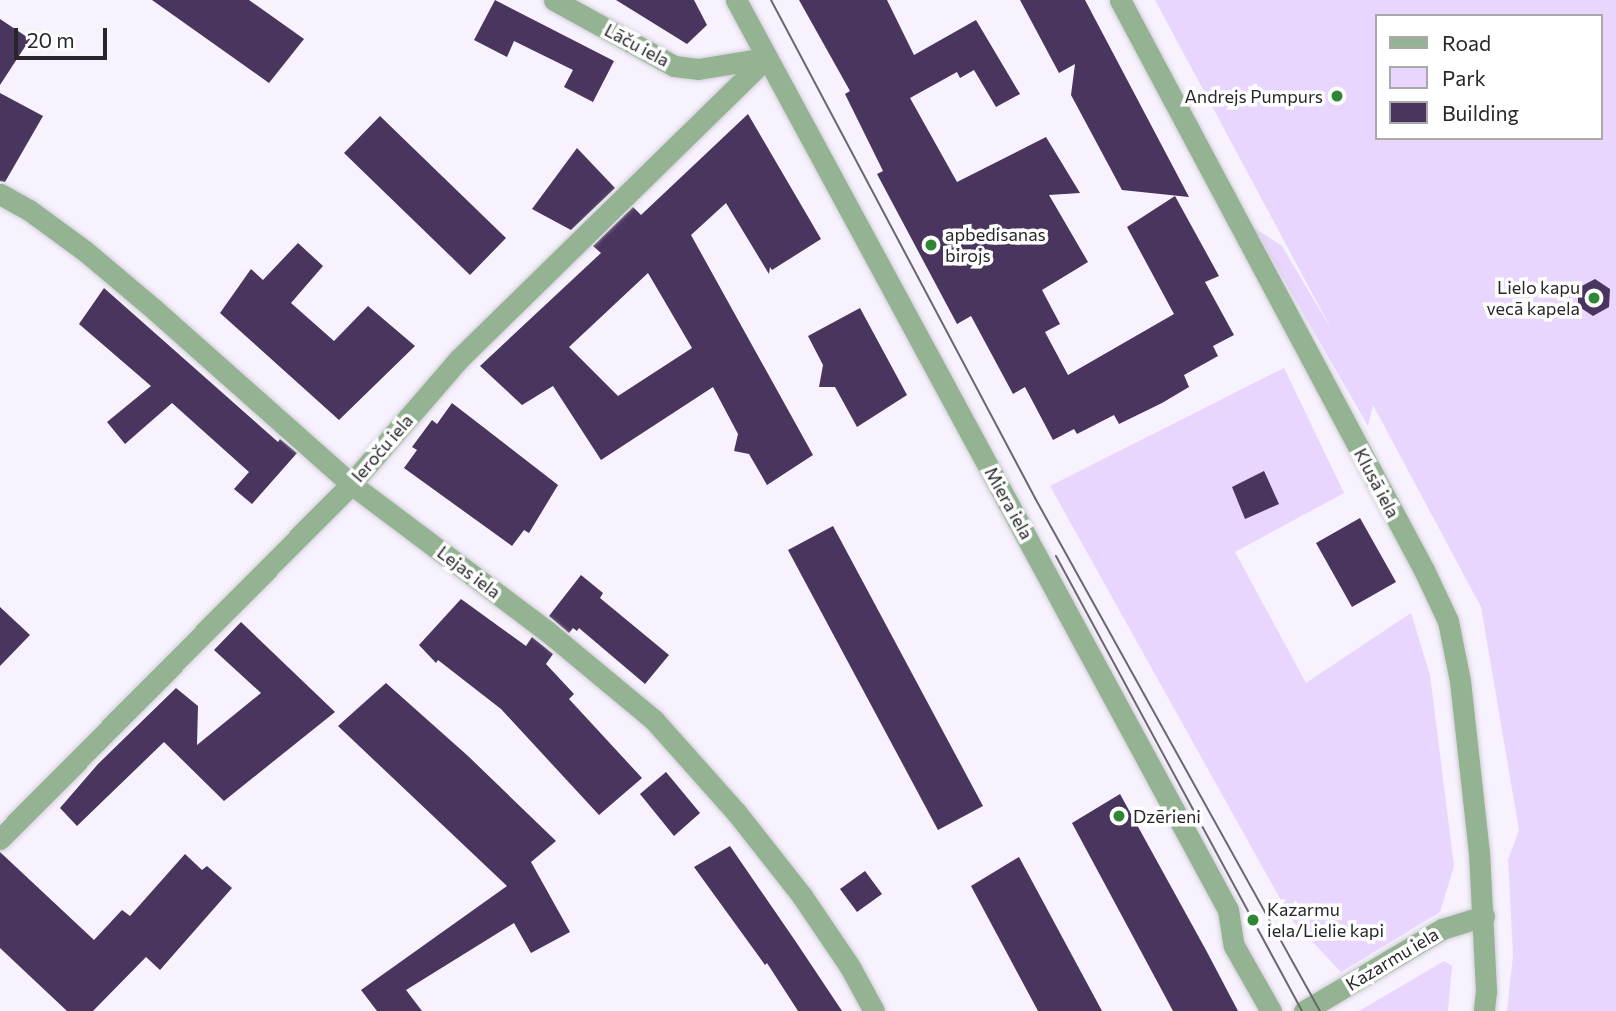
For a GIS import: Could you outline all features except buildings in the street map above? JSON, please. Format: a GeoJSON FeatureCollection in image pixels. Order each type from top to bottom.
{"type":"FeatureCollection","features":[{"type":"Feature","properties":{"kind":"street","name":"Lāču iela"},"geometry":{"type":"LineString","coordinates":[[554,0],[674,66],[698,69],[766,58]]}},
{"type":"Feature","properties":{"kind":"street","name":"Miera iela"},"geometry":{"type":"LineString","coordinates":[[736,0],[1222,898],[1228,910],[1234,946],[1271,1011]]}},
{"type":"Feature","properties":{"kind":"street","name":"Klusā iela"},"geometry":{"type":"LineString","coordinates":[[1119,0],[1424,570],[1448,621],[1469,755],[1484,916],[1484,1011]]}},
{"type":"Feature","properties":{"kind":"street","name":"Ieroču iela"},"geometry":{"type":"LineString","coordinates":[[0,839],[351,484],[459,359],[766,58]]}},
{"type":"Feature","properties":{"kind":"street","name":"Lejas iela"},"geometry":{"type":"LineString","coordinates":[[0,194],[29,210],[135,293],[351,484],[548,632],[654,720],[736,812],[802,896],[850,967],[874,1011]]}},
{"type":"Feature","properties":{"kind":"street","name":"Kazarmu iela"},"geometry":{"type":"LineString","coordinates":[[1304,1011],[1442,929],[1484,916]]}},
{"type":"Feature","properties":{"kind":"green space"},"geometry":{"type":"Polygon","coordinates":[[[1155,0],[1616,0],[1616,1011],[1507,1011],[1513,955],[1508,860],[1519,830],[1481,607],[1373,405],[1368,426],[1254,228],[1282,246],[1334,334],[1155,0]]]}},
{"type":"Feature","properties":{"kind":"green space"},"geometry":{"type":"Polygon","coordinates":[[[1284,368],[1344,493],[1235,552],[1306,683],[1411,613],[1430,675],[1454,866],[1440,912],[1341,972],[1292,920],[1050,486],[1284,368]]]}},
{"type":"Feature","properties":{"kind":"green space"},"geometry":{"type":"Polygon","coordinates":[[[1444,961],[1452,966],[1448,1011],[1359,1011],[1444,961]]]}},
{"type":"Feature","properties":{"kind":"tram line"},"geometry":{"type":"LineString","coordinates":[[771,0],[1035,498],[1320,1011]]}},
{"type":"Feature","properties":{"kind":"tram line"},"geometry":{"type":"LineString","coordinates":[[1056,556],[1302,1011]]}},
{"type":"Feature","properties":{"kind":"place","name":"Andrejs Pumpurs"},"geometry":{"type":"Point","coordinates":[1337,96]}},
{"type":"Feature","properties":{"kind":"place","name":"apbedisanas birojs"},"geometry":{"type":"Point","coordinates":[931,245]}},
{"type":"Feature","properties":{"kind":"place","name":"Lielo kapu vecā kapela"},"geometry":{"type":"Point","coordinates":[1594,298]}},
{"type":"Feature","properties":{"kind":"place","name":"Dzērieni"},"geometry":{"type":"Point","coordinates":[1119,816]}},
{"type":"Feature","properties":{"kind":"place","name":"Kazarmu iela/Lielie kapi"},"geometry":{"type":"Point","coordinates":[1253,920]}}]}
